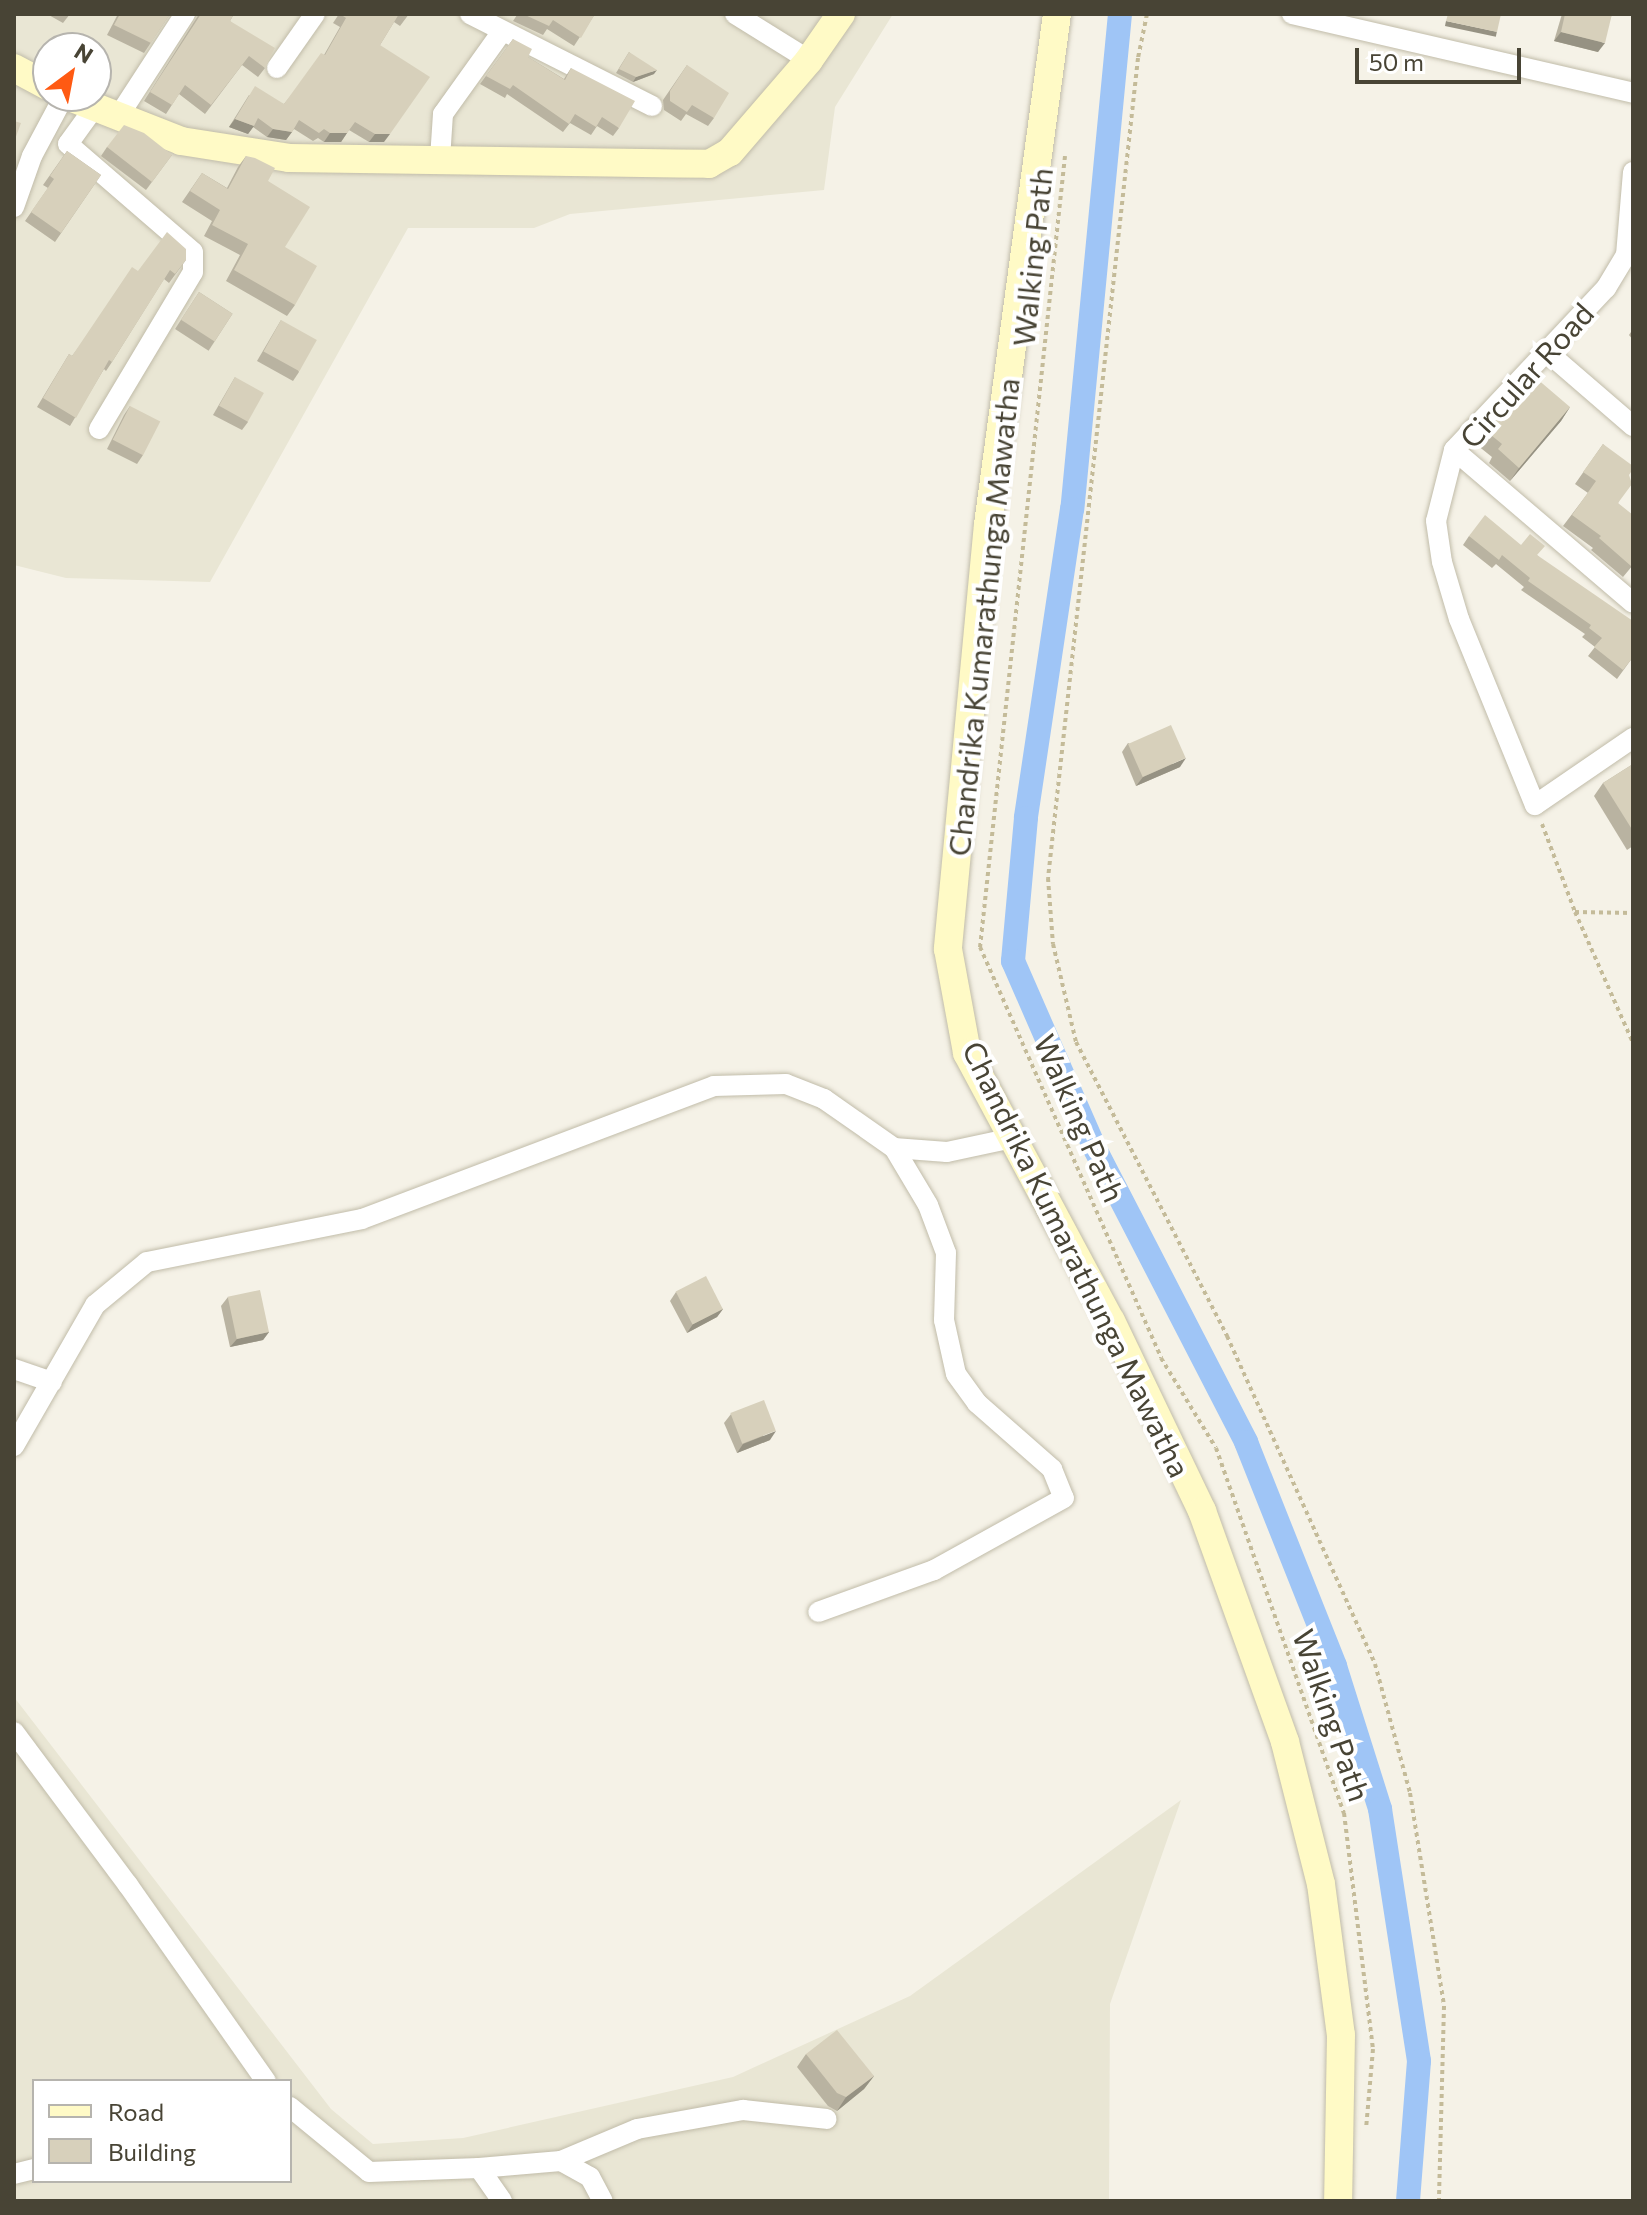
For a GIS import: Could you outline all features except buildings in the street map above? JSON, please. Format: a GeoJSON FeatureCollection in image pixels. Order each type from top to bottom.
{"type":"FeatureCollection","features":[{"type":"Feature","properties":{"kind":"main road"},"geometry":{"type":"LineString","coordinates":[[106,113],[181,141],[289,158],[709,164],[730,152],[809,60],[841,14]]}},
{"type":"Feature","properties":{"kind":"main road","name":"Chandrika Kumarathunga Mawatha"},"geometry":{"type":"LineString","coordinates":[[1057,14],[988,524],[948,949],[967,1053],[1111,1321],[1202,1511],[1285,1742],[1321,1884],[1341,2035],[1338,2201]]}},
{"type":"Feature","properties":{"kind":"main road"},"geometry":{"type":"LineString","coordinates":[[14,68],[32,78]]}},
{"type":"Feature","properties":{"kind":"street"},"geometry":{"type":"LineString","coordinates":[[99,429],[193,272],[193,252],[68,144],[106,113],[185,14]]}},
{"type":"Feature","properties":{"kind":"street"},"geometry":{"type":"LineString","coordinates":[[277,68],[315,14]]}},
{"type":"Feature","properties":{"kind":"street"},"geometry":{"type":"LineString","coordinates":[[470,14],[501,33],[652,106]]}},
{"type":"Feature","properties":{"kind":"street"},"geometry":{"type":"LineString","coordinates":[[735,14],[809,60]]}},
{"type":"Feature","properties":{"kind":"street"},"geometry":{"type":"LineString","coordinates":[[1292,14],[1633,93]]}},
{"type":"Feature","properties":{"kind":"street"},"geometry":{"type":"LineString","coordinates":[[440,159],[443,114],[501,33]]}},
{"type":"Feature","properties":{"kind":"street"},"geometry":{"type":"LineString","coordinates":[[14,207],[32,156],[57,112]]}},
{"type":"Feature","properties":{"kind":"street","name":"Circular Road"},"geometry":{"type":"LineString","coordinates":[[1633,172],[1629,258],[1606,288],[1454,450],[1633,603]]}},
{"type":"Feature","properties":{"kind":"street"},"geometry":{"type":"LineString","coordinates":[[1546,351],[1633,426]]}},
{"type":"Feature","properties":{"kind":"street"},"geometry":{"type":"LineString","coordinates":[[1454,450],[1436,521],[1442,562],[1459,619],[1535,805],[1633,738]]}},
{"type":"Feature","properties":{"kind":"street"},"geometry":{"type":"LineString","coordinates":[[14,1446],[95,1305],[147,1262],[362,1219],[714,1086],[786,1084],[824,1099],[894,1148],[928,1205],[946,1253],[944,1320],[956,1374],[977,1403],[1052,1469],[1064,1498],[934,1570],[818,1612]]}},
{"type":"Feature","properties":{"kind":"street"},"geometry":{"type":"LineString","coordinates":[[894,1148],[947,1152],[1013,1138]]}},
{"type":"Feature","properties":{"kind":"street"},"geometry":{"type":"LineString","coordinates":[[14,1369],[52,1382]]}},
{"type":"Feature","properties":{"kind":"street"},"geometry":{"type":"LineString","coordinates":[[14,1732],[128,1885],[265,2079]]}},
{"type":"Feature","properties":{"kind":"street"},"geometry":{"type":"LineString","coordinates":[[292,2109],[369,2172],[561,2161],[637,2129],[743,2110],[827,2119]]}},
{"type":"Feature","properties":{"kind":"street"},"geometry":{"type":"LineString","coordinates":[[561,2161],[590,2177],[603,2201]]}},
{"type":"Feature","properties":{"kind":"street"},"geometry":{"type":"LineString","coordinates":[[479,2168],[502,2201]]}},
{"type":"Feature","properties":{"kind":"path"},"geometry":{"type":"LineString","coordinates":[[1147,14],[1138,58],[1048,878],[1053,944],[1076,1042],[1227,1336],[1375,1664],[1410,1793],[1444,2006],[1439,2201]]}},
{"type":"Feature","properties":{"kind":"path","name":"Walking Path"},"geometry":{"type":"LineString","coordinates":[[1067,140],[980,947],[1161,1358],[1216,1448],[1344,1813],[1373,2049],[1365,2140]]}},
{"type":"Feature","properties":{"kind":"path"},"geometry":{"type":"LineString","coordinates":[[1535,805],[1575,912],[1633,1043]]}},
{"type":"Feature","properties":{"kind":"path"},"geometry":{"type":"LineString","coordinates":[[1575,912],[1633,913]]}},
{"type":"Feature","properties":{"kind":"shaded area"},"geometry":{"type":"Polygon","coordinates":[[[14,14],[893,14],[835,107],[824,190],[570,214],[534,228],[408,228],[210,582],[66,578],[14,565],[14,14]]]}},
{"type":"Feature","properties":{"kind":"shaded area"},"geometry":{"type":"Polygon","coordinates":[[[14,1697],[331,2109],[373,2144],[463,2138],[733,2077],[910,1996],[1181,1800],[1110,2004],[1109,2201],[14,2201],[14,1697]]]}},
{"type":"Feature","properties":{"kind":"waterway"},"geometry":{"type":"LineString","coordinates":[[1120,14],[1072,509],[1026,818],[1013,961],[1095,1149],[1246,1442],[1335,1666],[1380,1809],[1419,2061],[1408,2201]]}}]}
